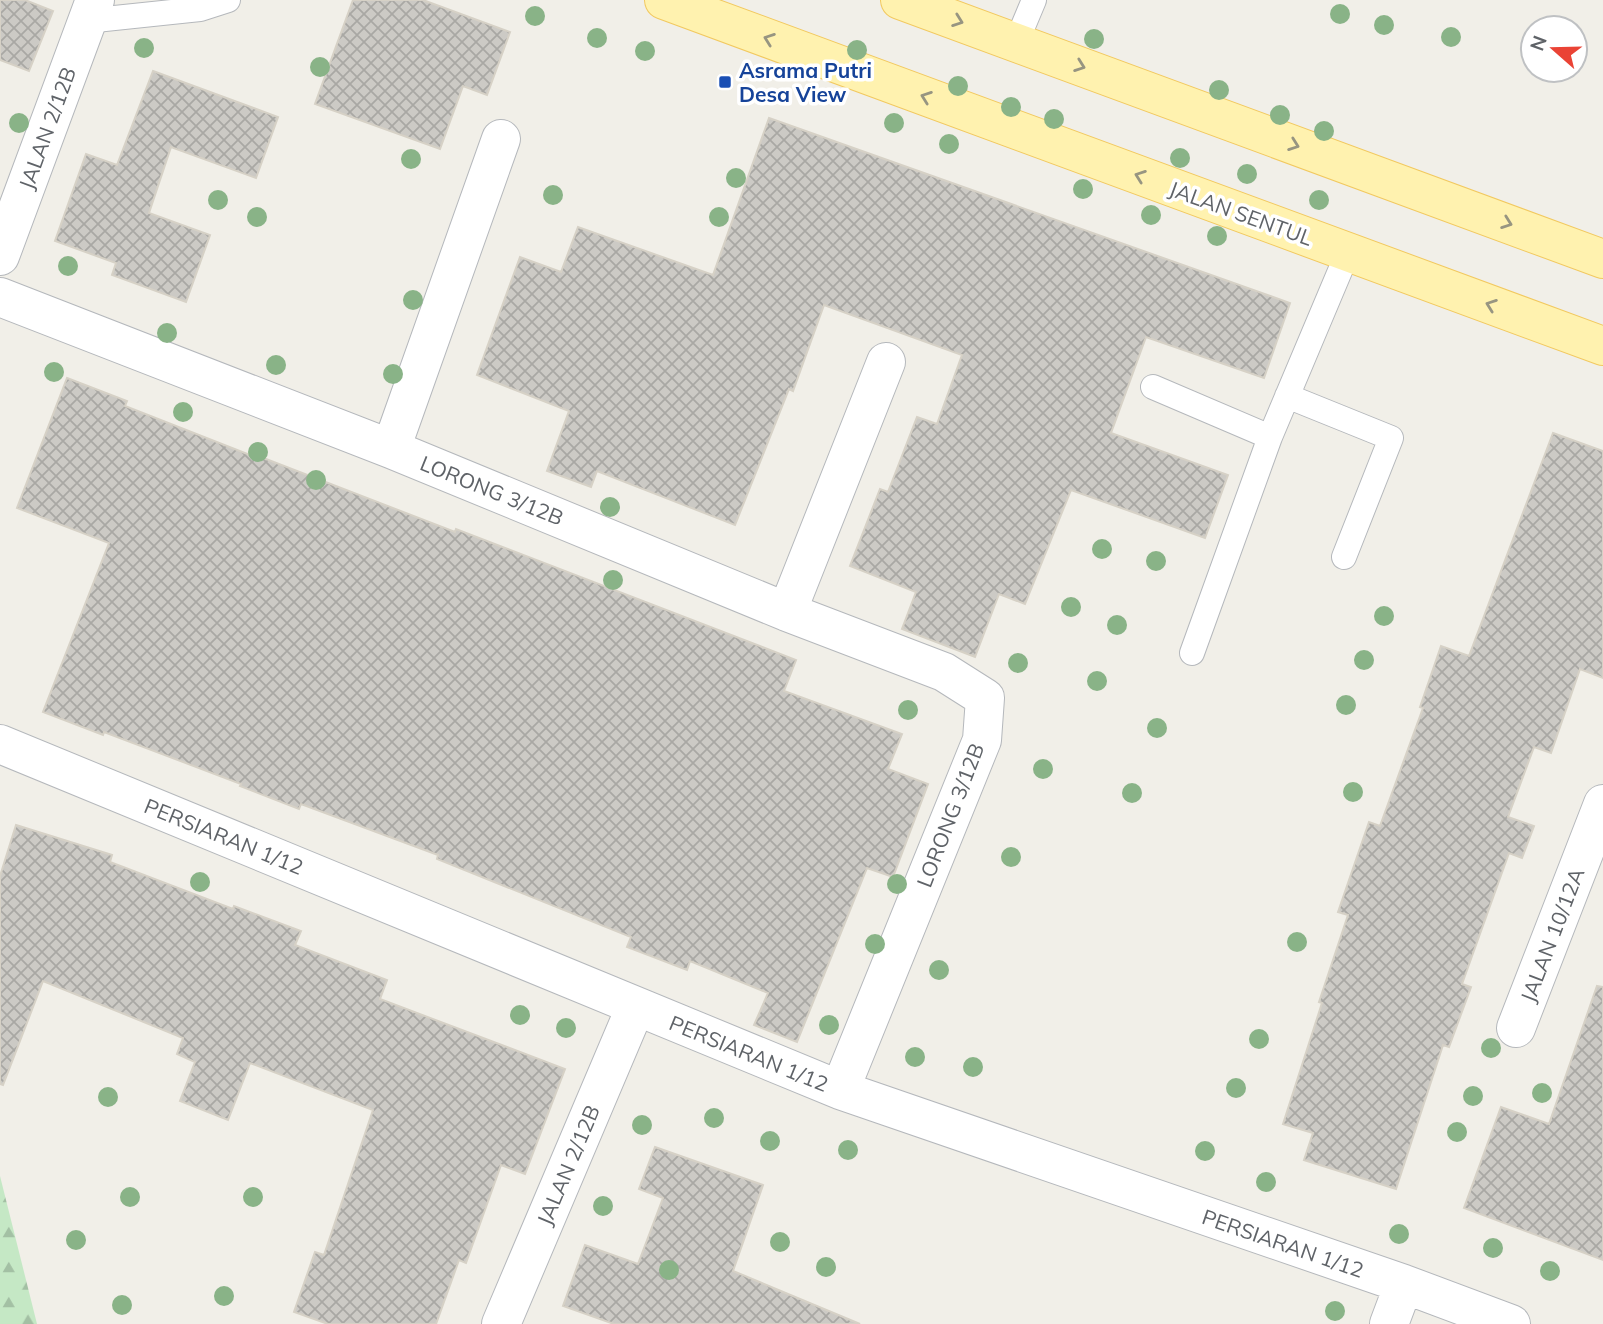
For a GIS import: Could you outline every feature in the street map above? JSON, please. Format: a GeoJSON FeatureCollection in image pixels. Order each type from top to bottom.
{"type":"FeatureCollection","features":[{"type":"Feature","properties":{"kind":"main road","name":"JALAN SENTUL"},"geometry":{"type":"LineString","coordinates":[[664,0],[1603,346]]}},
{"type":"Feature","properties":{"kind":"main road"},"geometry":{"type":"LineString","coordinates":[[900,0],[1603,259]]}},
{"type":"Feature","properties":{"kind":"street","name":"JALAN 2/12B"},"geometry":{"type":"LineString","coordinates":[[0,256],[90,10]]}},
{"type":"Feature","properties":{"kind":"street"},"geometry":{"type":"LineString","coordinates":[[391,449],[501,139]]}},
{"type":"Feature","properties":{"kind":"street","name":"LORONG 3/12B"},"geometry":{"type":"LineString","coordinates":[[0,297],[391,449],[787,612],[944,672],[985,698],[982,740],[840,1090]]}},
{"type":"Feature","properties":{"kind":"street"},"geometry":{"type":"LineString","coordinates":[[787,612],[886,362]]}},
{"type":"Feature","properties":{"kind":"street","name":"PERSIARAN 1/12"},"geometry":{"type":"LineString","coordinates":[[0,744],[840,1090],[1404,1284],[1511,1324]]}},
{"type":"Feature","properties":{"kind":"street","name":"JALAN 10/12A"},"geometry":{"type":"LineString","coordinates":[[1516,1028],[1603,804]]}},
{"type":"Feature","properties":{"kind":"street","name":"JALAN 2/12B"},"geometry":{"type":"LineString","coordinates":[[501,1324],[636,1006]]}},
{"type":"Feature","properties":{"kind":"street"},"geometry":{"type":"LineString","coordinates":[[1389,1324],[1404,1284]]}},
{"type":"Feature","properties":{"kind":"lane"},"geometry":{"type":"LineString","coordinates":[[90,10],[200,9],[228,0]]}},
{"type":"Feature","properties":{"kind":"lane"},"geometry":{"type":"LineString","coordinates":[[1016,43],[1034,0]]}},
{"type":"Feature","properties":{"kind":"lane"},"geometry":{"type":"LineString","coordinates":[[1192,653],[1270,437],[1348,253]]}},
{"type":"Feature","properties":{"kind":"lane"},"geometry":{"type":"LineString","coordinates":[[1153,387],[1270,437]]}},
{"type":"Feature","properties":{"kind":"lane"},"geometry":{"type":"LineString","coordinates":[[1287,396],[1391,438],[1344,557]]}},
{"type":"Feature","properties":{"kind":"green space"},"geometry":{"type":"Polygon","coordinates":[[[0,1176],[37,1324],[0,1324],[0,1176]]]}},
{"type":"Feature","properties":{"kind":"building"},"geometry":{"type":"Polygon","coordinates":[[[0,0],[25,0],[53,11],[29,71],[0,60],[0,0]]]}},
{"type":"Feature","properties":{"kind":"building"},"geometry":{"type":"Polygon","coordinates":[[[353,0],[423,0],[510,32],[487,95],[463,86],[440,149],[315,104],[353,0]]]}},
{"type":"Feature","properties":{"kind":"building"},"geometry":{"type":"Polygon","coordinates":[[[153,71],[278,117],[256,178],[171,147],[149,213],[210,235],[186,302],[112,275],[116,263],[55,241],[86,154],[117,165],[153,71]]]}},
{"type":"Feature","properties":{"kind":"building"},"geometry":{"type":"Polygon","coordinates":[[[769,118],[1290,303],[1264,378],[1146,337],[1111,433],[1228,475],[1205,538],[1071,490],[1025,604],[999,594],[975,657],[902,629],[916,592],[850,566],[880,489],[888,492],[917,417],[937,424],[962,355],[824,305],[793,391],[789,389],[735,525],[597,471],[591,487],[547,471],[569,411],[477,375],[520,257],[561,272],[578,227],[713,275],[769,118]]]}},
{"type":"Feature","properties":{"kind":"building"},"geometry":{"type":"Polygon","coordinates":[[[67,378],[127,401],[125,406],[260,459],[261,457],[455,532],[456,529],[796,660],[784,691],[902,734],[888,769],[928,784],[893,877],[867,868],[797,1042],[754,1025],[768,993],[690,961],[687,970],[627,947],[631,937],[437,859],[438,855],[301,804],[299,809],[104,732],[103,735],[43,712],[109,543],[17,508],[67,378]]]}},
{"type":"Feature","properties":{"kind":"building"},"geometry":{"type":"Polygon","coordinates":[[[1553,433],[1603,451],[1603,678],[1580,669],[1551,753],[1534,747],[1508,817],[1534,826],[1522,858],[1509,853],[1462,984],[1471,987],[1449,1047],[1443,1045],[1396,1189],[1304,1160],[1313,1133],[1283,1124],[1348,915],[1338,912],[1369,822],[1380,826],[1423,708],[1420,707],[1441,646],[1469,656],[1553,433]]]}},
{"type":"Feature","properties":{"kind":"building"},"geometry":{"type":"Polygon","coordinates":[[[16,825],[112,855],[110,862],[233,909],[234,906],[301,931],[295,945],[387,980],[380,999],[565,1069],[525,1174],[501,1165],[466,1263],[459,1260],[436,1324],[328,1324],[294,1312],[315,1252],[324,1255],[373,1110],[250,1063],[228,1120],[180,1101],[195,1062],[177,1054],[183,1038],[43,981],[3,1085],[0,1084],[0,876],[16,825]]]}},
{"type":"Feature","properties":{"kind":"building"},"geometry":{"type":"Polygon","coordinates":[[[1597,986],[1603,987],[1603,1260],[1464,1208],[1501,1107],[1549,1124],[1597,986]]]}},
{"type":"Feature","properties":{"kind":"building"},"geometry":{"type":"Polygon","coordinates":[[[655,1147],[763,1185],[733,1271],[860,1324],[614,1324],[563,1306],[585,1245],[638,1264],[663,1198],[639,1189],[655,1147]]]}},
{"type":"Feature","properties":{"kind":"place","name":"Asrama Putri Desa View"},"geometry":{"type":"Point","coordinates":[725,82]}}]}
